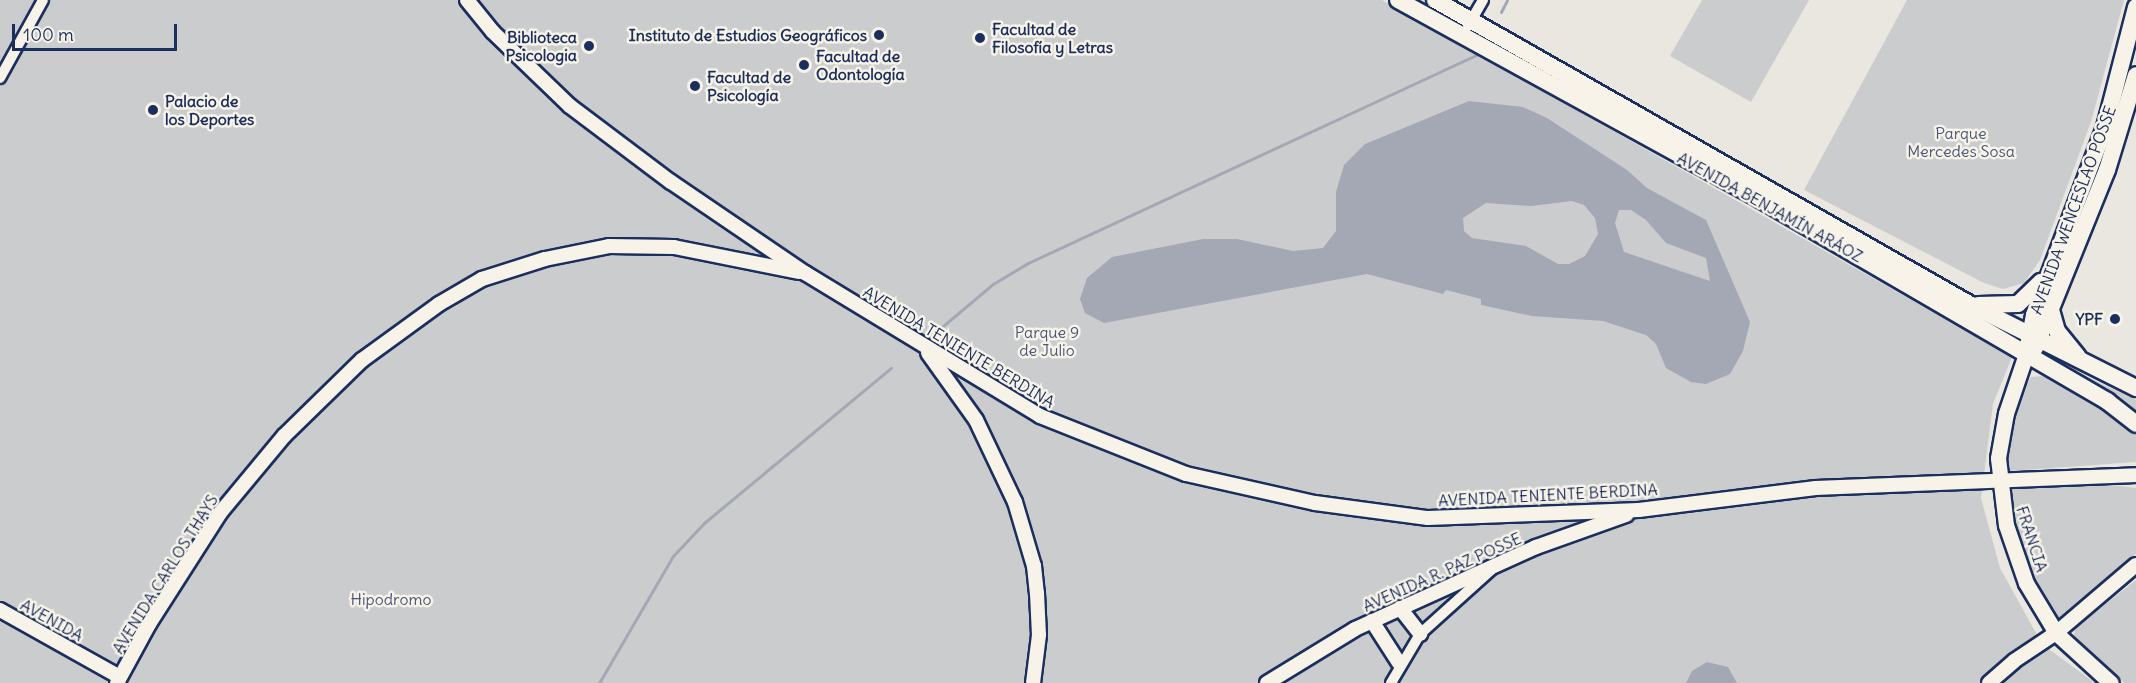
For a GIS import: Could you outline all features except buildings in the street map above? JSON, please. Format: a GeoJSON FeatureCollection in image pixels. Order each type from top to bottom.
{"type":"FeatureCollection","features":[{"type":"Feature","properties":{"kind":"main road","name":"AVENIDA BENJAMÍN ARÁOZ"},"geometry":{"type":"LineString","coordinates":[[1398,0],[1461,37],[1760,199],[2108,401],[2136,424]]}},
{"type":"Feature","properties":{"kind":"main road","name":"AVENIDA BENJAMÍN ARÁOZ"},"geometry":{"type":"LineString","coordinates":[[1435,0],[1971,305],[2034,339],[2136,388]]}},
{"type":"Feature","properties":{"kind":"main road","name":"AVENIDA WENCESLAO POSSE"},"geometry":{"type":"LineString","coordinates":[[2020,378],[2026,354],[2034,339],[2051,269],[2105,127],[2136,7]]}},
{"type":"Feature","properties":{"kind":"main road"},"geometry":{"type":"LineString","coordinates":[[2034,339],[2051,310],[2120,136],[2136,75]]}},
{"type":"Feature","properties":{"kind":"main road"},"geometry":{"type":"LineString","coordinates":[[1971,305],[2018,304],[2033,294],[2051,269]]}},
{"type":"Feature","properties":{"kind":"main road"},"geometry":{"type":"LineString","coordinates":[[2051,310],[2060,337],[2088,366]]}},
{"type":"Feature","properties":{"kind":"main road","name":"FRANCIA"},"geometry":{"type":"LineString","coordinates":[[2020,378],[2006,413],[1998,458],[1998,480],[2020,569],[2056,633],[2111,683]]}},
{"type":"Feature","properties":{"kind":"street"},"geometry":{"type":"LineString","coordinates":[[0,78],[43,0]]}},
{"type":"Feature","properties":{"kind":"street","name":"AVENIDA TENIENTE BERDINA"},"geometry":{"type":"LineString","coordinates":[[467,0],[493,32],[570,106],[671,182],[805,273],[925,349],[1040,416],[1175,471],[1315,503],[1428,518],[1639,510],[1816,488],[2134,474]]}},
{"type":"Feature","properties":{"kind":"street"},"geometry":{"type":"LineString","coordinates":[[1461,37],[1483,0]]}},
{"type":"Feature","properties":{"kind":"street","name":"AVENIDA CARLOS THAYS"},"geometry":{"type":"LineString","coordinates":[[118,680],[220,513],[284,436],[362,360],[439,304],[482,279],[545,259],[609,246],[674,247],[805,273]]}},
{"type":"Feature","properties":{"kind":"street"},"geometry":{"type":"LineString","coordinates":[[925,349],[976,420],[1015,502],[1034,566],[1037,593],[1039,635],[1033,683]]}},
{"type":"Feature","properties":{"kind":"street","name":"AVENIDA R. PAZ POSSE"},"geometry":{"type":"LineString","coordinates":[[1268,683],[1372,621],[1499,563],[1639,510]]}},
{"type":"Feature","properties":{"kind":"street"},"geometry":{"type":"LineString","coordinates":[[1391,683],[1399,663],[1420,634],[1499,563]]}},
{"type":"Feature","properties":{"kind":"street"},"geometry":{"type":"LineString","coordinates":[[1989,683],[2014,661],[2056,633],[2136,565]]}},
{"type":"Feature","properties":{"kind":"street"},"geometry":{"type":"LineString","coordinates":[[1400,608],[1420,634]]}},
{"type":"Feature","properties":{"kind":"street","name":"AVENIDA"},"geometry":{"type":"LineString","coordinates":[[0,610],[118,680]]}},
{"type":"Feature","properties":{"kind":"street"},"geometry":{"type":"LineString","coordinates":[[1372,621],[1399,663]]}},
{"type":"Feature","properties":{"kind":"green space","name":"Parque 9 de Julio"},"geometry":{"type":"Polygon","coordinates":[[[0,0],[1382,0],[2012,357],[1993,404],[1981,498],[2000,568],[2042,644],[2095,683],[0,683],[0,0]]]}},
{"type":"Feature","properties":{"kind":"green space"},"geometry":{"type":"Polygon","coordinates":[[[1702,0],[1809,0],[1751,102],[1670,56],[1702,0]]]}},
{"type":"Feature","properties":{"kind":"green space","name":"Parque Mercedes Sosa"},"geometry":{"type":"Polygon","coordinates":[[[1907,0],[2124,0],[2091,122],[2040,260],[2024,283],[2003,289],[1984,283],[1804,190],[1907,0]]]}},
{"type":"Feature","properties":{"kind":"green space"},"geometry":{"type":"Polygon","coordinates":[[[2049,359],[2136,400],[2136,415],[2121,400],[2049,359]]]}},
{"type":"Feature","properties":{"kind":"green space"},"geometry":{"type":"Polygon","coordinates":[[[2042,376],[2108,410],[2128,425],[2136,433],[2136,462],[2010,471],[2005,466],[2019,397],[2031,377],[2042,376]]]}},
{"type":"Feature","properties":{"kind":"green space"},"geometry":{"type":"Polygon","coordinates":[[[2112,485],[2136,488],[2136,554],[2056,623],[2021,555],[2011,521],[2010,489],[2112,485]]]}},
{"type":"Feature","properties":{"kind":"green space"},"geometry":{"type":"Polygon","coordinates":[[[2136,580],[2136,683],[2125,683],[2073,644],[2075,628],[2136,580]]]}},
{"type":"Feature","properties":{"kind":"shaded area"},"geometry":{"type":"Polygon","coordinates":[[[1469,101],[1523,107],[1547,118],[1627,170],[1647,188],[1706,220],[1750,322],[1743,351],[1730,374],[1706,384],[1691,382],[1666,368],[1656,344],[1646,335],[1603,321],[1532,316],[1481,305],[1481,299],[1446,290],[1443,294],[1367,274],[1104,323],[1085,313],[1080,299],[1087,278],[1112,257],[1203,239],[1237,239],[1293,251],[1323,248],[1336,231],[1336,192],[1344,165],[1365,144],[1469,101]],[[1572,201],[1531,206],[1486,203],[1463,218],[1464,231],[1472,238],[1526,246],[1558,264],[1569,264],[1585,256],[1598,234],[1595,218],[1584,205],[1572,201]],[[1619,210],[1615,223],[1624,252],[1710,281],[1706,258],[1666,243],[1646,220],[1631,210],[1619,210]]]}},
{"type":"Feature","properties":{"kind":"shaded area"},"geometry":{"type":"Polygon","coordinates":[[[1707,662],[1728,667],[1737,683],[1686,683],[1692,671],[1707,662]]]}},
{"type":"Feature","properties":{"kind":"waterway"},"geometry":{"type":"LineString","coordinates":[[1501,12],[1507,0]]}},
{"type":"Feature","properties":{"kind":"waterway"},"geometry":{"type":"LineString","coordinates":[[931,336],[993,284],[1028,263],[1476,55]]}},
{"type":"Feature","properties":{"kind":"waterway"},"geometry":{"type":"LineString","coordinates":[[599,683],[673,556],[704,523],[891,368]]}},
{"type":"Feature","properties":{"kind":"place","name":"Instituto de Estudios Geográficos"},"geometry":{"type":"Point","coordinates":[879,35]}},
{"type":"Feature","properties":{"kind":"place","name":"Facultad de Filosofía y Letras"},"geometry":{"type":"Point","coordinates":[980,38]}},
{"type":"Feature","properties":{"kind":"place","name":"Biblioteca Psicologia"},"geometry":{"type":"Point","coordinates":[589,46]}},
{"type":"Feature","properties":{"kind":"place","name":"Facultad de Odontología"},"geometry":{"type":"Point","coordinates":[804,65]}},
{"type":"Feature","properties":{"kind":"place","name":"Facultad de Psicología"},"geometry":{"type":"Point","coordinates":[695,86]}},
{"type":"Feature","properties":{"kind":"place","name":"Palacio de los Deportes"},"geometry":{"type":"Point","coordinates":[153,110]}},
{"type":"Feature","properties":{"kind":"place","name":"YPF"},"geometry":{"type":"Point","coordinates":[2115,319]}},
{"type":"Feature","properties":{"kind":"park label","name":"Hipodromo"},"geometry":{"type":"Point","coordinates":[391,599]}}]}
